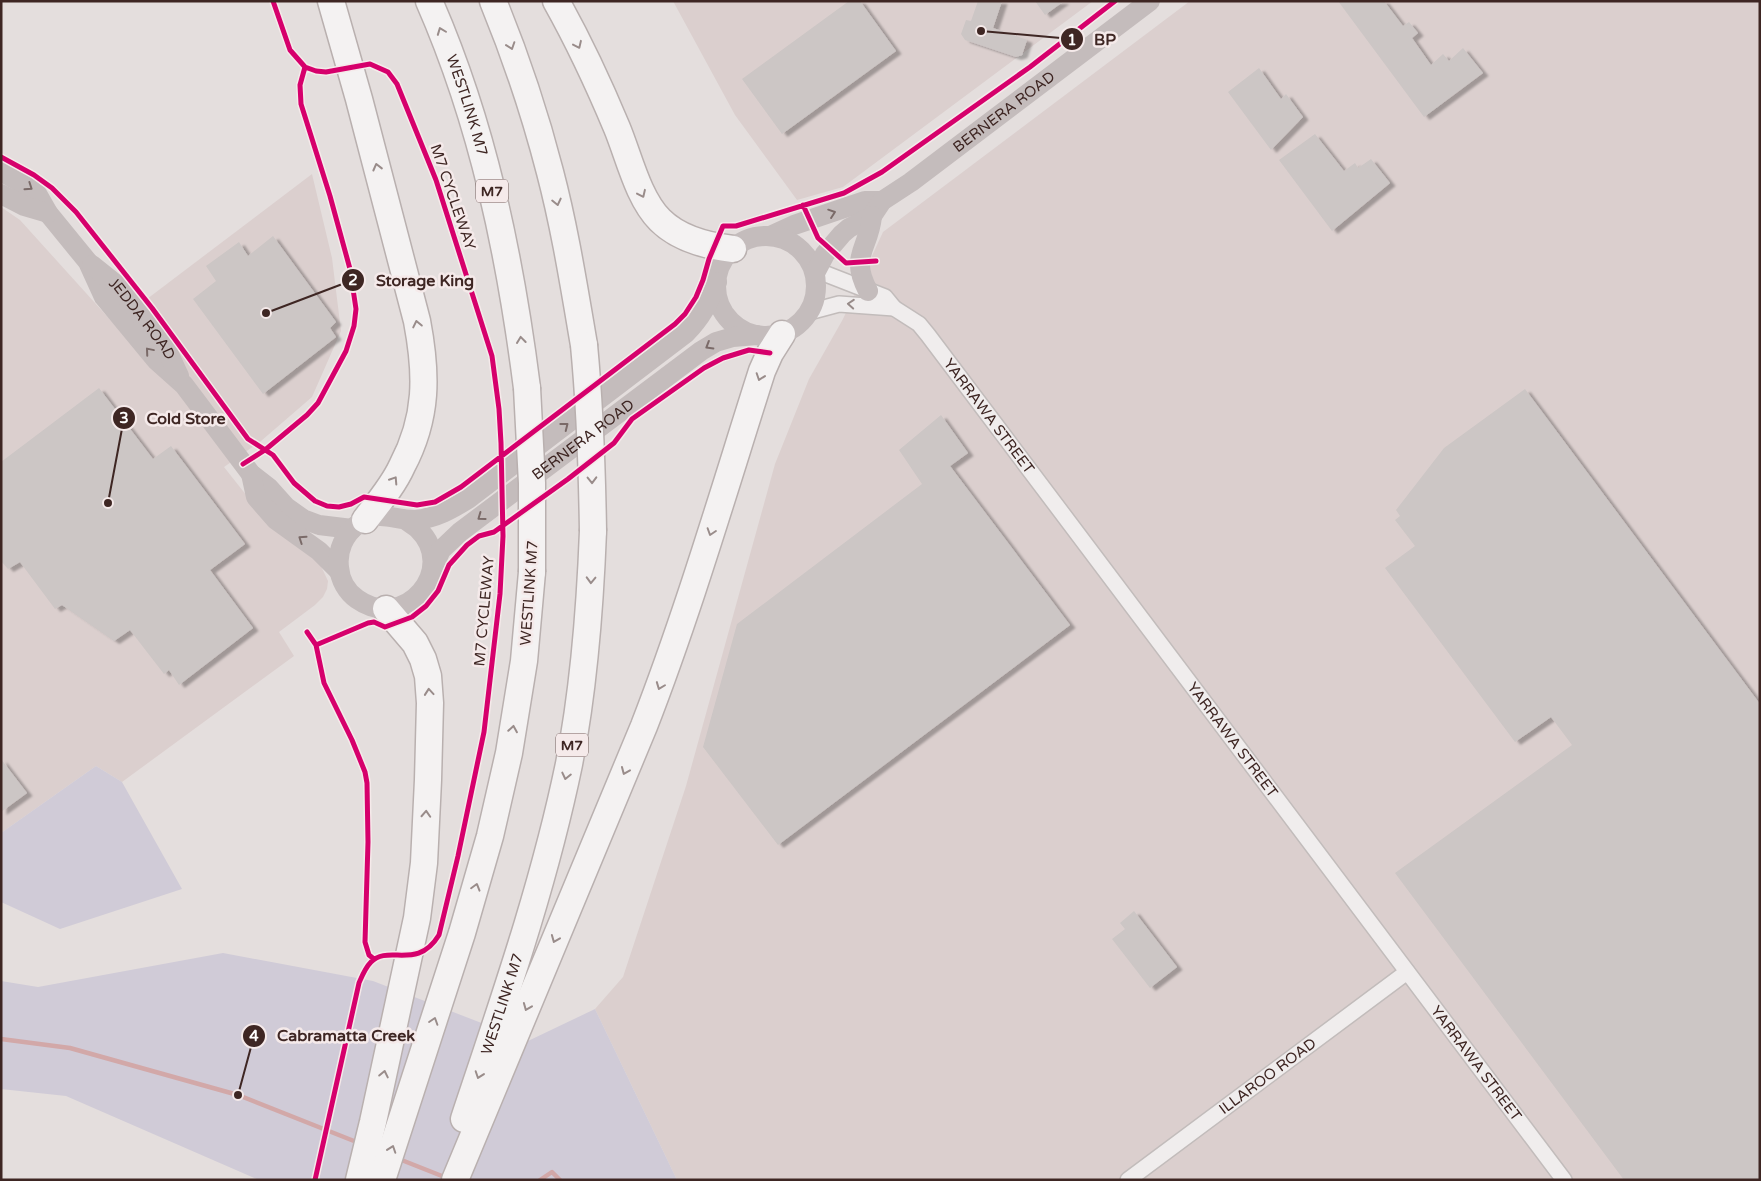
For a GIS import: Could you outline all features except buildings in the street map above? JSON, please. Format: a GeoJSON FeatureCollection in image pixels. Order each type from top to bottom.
{"type":"FeatureCollection","features":[{"type":"Feature","properties":{"kind":"highway"},"geometry":{"type":"LineString","coordinates":[[331,1],[359,99],[417,321],[425,377],[420,416],[411,446],[402,466],[393,483],[358,525]]}},
{"type":"Feature","properties":{"kind":"highway","name":"WESTLINK M7"},"geometry":{"type":"LineString","coordinates":[[382,1180],[462,933],[490,836],[509,753],[524,661],[532,572],[532,483],[527,388],[505,243],[484,157],[461,85],[429,1]]}},
{"type":"Feature","properties":{"kind":"highway","name":"WESTLINK M7"},"geometry":{"type":"LineString","coordinates":[[444,1180],[519,953],[551,842],[569,763],[581,685],[590,593],[593,531],[592,442],[584,344],[567,248],[550,172],[530,102],[493,1]]}},
{"type":"Feature","properties":{"kind":"highway"},"geometry":{"type":"LineString","coordinates":[[556,1],[601,92],[650,210],[661,222],[679,235],[715,247],[733,249]]}},
{"type":"Feature","properties":{"kind":"highway"},"geometry":{"type":"LineString","coordinates":[[455,1180],[666,671],[762,372],[770,352],[782,334]]}},
{"type":"Feature","properties":{"kind":"highway"},"geometry":{"type":"LineString","coordinates":[[359,1180],[417,918],[424,863],[428,780],[430,703],[428,676],[423,659],[415,643],[386,609]]}},
{"type":"Feature","properties":{"kind":"main road","name":"BERNERA ROAD"},"geometry":{"type":"LineString","coordinates":[[815,274],[826,254],[849,228],[877,209],[1150,1]]}},
{"type":"Feature","properties":{"kind":"main road","name":"JEDDA ROAD"},"geometry":{"type":"LineString","coordinates":[[1,171],[36,192],[48,213],[88,262],[117,285],[166,348],[184,385],[251,474],[269,488],[286,507],[303,519],[319,525],[358,525]]}},
{"type":"Feature","properties":{"kind":"main road"},"geometry":{"type":"LineString","coordinates":[[1,194],[24,206],[48,213]]}},
{"type":"Feature","properties":{"kind":"main road","name":"BERNERA ROAD"},"geometry":{"type":"LineString","coordinates":[[770,236],[794,225],[865,201],[877,209]]}},
{"type":"Feature","properties":{"kind":"main road"},"geometry":{"type":"LineString","coordinates":[[868,291],[860,274],[859,260],[877,209]]}},
{"type":"Feature","properties":{"kind":"main road"},"geometry":{"type":"LineString","coordinates":[[770,236],[789,242],[805,255],[815,274],[816,288],[810,312],[798,325],[782,334],[769,336],[756,335],[742,330],[731,321],[722,310],[717,282],[724,258],[733,249],[750,239],[770,236]]}},
{"type":"Feature","properties":{"kind":"main road","name":"BERNERA ROAD"},"geometry":{"type":"LineString","coordinates":[[406,520],[428,518],[447,512],[468,499],[686,333],[702,316],[710,302],[717,282]]}},
{"type":"Feature","properties":{"kind":"main road","name":"BERNERA ROAD"},"geometry":{"type":"LineString","coordinates":[[431,572],[440,550],[460,532],[670,374],[716,342],[733,337],[756,335]]}},
{"type":"Feature","properties":{"kind":"main road","name":"JEDDA ROAD"},"geometry":{"type":"LineString","coordinates":[[251,474],[256,497],[276,520],[319,551],[339,571]]}},
{"type":"Feature","properties":{"kind":"main road"},"geometry":{"type":"LineString","coordinates":[[386,516],[406,520],[418,529],[427,542],[432,557],[428,582],[415,599],[401,606],[386,609],[372,607],[354,598],[342,581],[338,560],[345,538],[358,525],[386,516]]}},
{"type":"Feature","properties":{"kind":"street","name":"YARRAWA STREET"},"geometry":{"type":"LineString","coordinates":[[815,274],[826,274],[884,297],[894,308],[919,324],[1564,1180]]}},
{"type":"Feature","properties":{"kind":"street","name":"YARRAWA STREET"},"geometry":{"type":"LineString","coordinates":[[810,312],[839,304],[894,308]]}},
{"type":"Feature","properties":{"kind":"street","name":"ILLAROO ROAD"},"geometry":{"type":"LineString","coordinates":[[1128,1180],[1406,972]]}},
{"type":"Feature","properties":{"kind":"shaded area"},"geometry":{"type":"Polygon","coordinates":[[[673,1],[1093,1],[843,187],[797,200],[735,115],[673,1]]]}},
{"type":"Feature","properties":{"kind":"shaded area"},"geometry":{"type":"Polygon","coordinates":[[[1190,1],[1760,1],[1760,1180],[677,1180],[595,1009],[623,977],[686,786],[775,464],[809,379],[843,319],[883,232],[1190,1]]]}},
{"type":"Feature","properties":{"kind":"shaded area"},"geometry":{"type":"Polygon","coordinates":[[[312,174],[332,258],[341,331],[312,397],[261,441],[224,467],[265,519],[320,564],[328,581],[327,589],[323,597],[315,605],[279,632],[294,656],[122,782],[96,766],[1,833],[1,207],[20,220],[114,324],[312,174]]]}},
{"type":"Feature","properties":{"kind":"shaded area"},"geometry":{"type":"Polygon","coordinates":[[[96,766],[122,782],[182,889],[60,929],[1,902],[1,833],[96,766]]]}},
{"type":"Feature","properties":{"kind":"shaded area"},"geometry":{"type":"Polygon","coordinates":[[[223,953],[373,981],[528,1041],[595,1009],[677,1180],[259,1180],[66,1096],[1,1089],[1,981],[38,987],[223,953]]]}},
{"type":"Feature","properties":{"kind":"waterway"},"geometry":{"type":"LineString","coordinates":[[1,1039],[70,1048],[238,1095],[359,1143]]}},
{"type":"Feature","properties":{"kind":"waterway"},"geometry":{"type":"LineString","coordinates":[[399,1159],[447,1178]]}},
{"type":"Feature","properties":{"kind":"waterway"},"geometry":{"type":"LineString","coordinates":[[540,1180],[552,1172],[560,1180]]}},
{"type":"Feature","properties":{"kind":"cycle path","name":"M7 CYCLEWAY"},"geometry":{"type":"LineString","coordinates":[[273,1],[290,50],[305,67],[326,72],[370,64],[388,72],[397,84],[436,180],[492,356],[499,409],[501,443],[503,536],[500,594],[484,732],[439,935],[422,952],[413,955],[386,955],[378,957],[371,962],[364,972],[359,983],[315,1180]]}},
{"type":"Feature","properties":{"kind":"cycle path"},"geometry":{"type":"LineString","coordinates":[[1,157],[34,175],[52,188],[76,212],[152,308],[248,439],[273,455],[294,483],[315,501],[327,506],[339,507],[351,504],[364,497],[417,505],[435,502],[461,487],[675,324],[685,314],[696,297],[723,226],[736,226],[844,193],[882,172],[1030,67],[1115,1]]}},
{"type":"Feature","properties":{"kind":"cycle path"},"geometry":{"type":"LineString","coordinates":[[243,464],[265,450],[307,415],[318,403],[346,351],[354,326],[356,309],[350,269],[330,196],[301,104],[300,85],[305,67]]}},
{"type":"Feature","properties":{"kind":"cycle path"},"geometry":{"type":"LineString","coordinates":[[803,205],[818,238],[846,263],[876,261]]}},
{"type":"Feature","properties":{"kind":"cycle path"},"geometry":{"type":"LineString","coordinates":[[316,645],[368,623],[374,622],[385,627],[412,617],[426,606],[438,591],[449,565],[467,545],[479,536],[494,532],[568,479],[614,443],[632,419],[704,368],[723,358],[749,350],[770,353]]}},
{"type":"Feature","properties":{"kind":"cycle path"},"geometry":{"type":"LineString","coordinates":[[307,632],[316,645],[324,683],[352,740],[365,772],[367,783],[368,842],[365,942],[369,955],[374,959]]}},
{"type":"Feature","properties":{"kind":"place","name":"BP"},"geometry":{"type":"Point","coordinates":[981,31]}},
{"type":"Feature","properties":{"kind":"place","name":"Storage King"},"geometry":{"type":"Point","coordinates":[266,313]}},
{"type":"Feature","properties":{"kind":"place","name":"Cold Store"},"geometry":{"type":"Point","coordinates":[108,503]}},
{"type":"Feature","properties":{"kind":"place","name":"Cabramatta Creek"},"geometry":{"type":"Point","coordinates":[238,1095]}}]}
